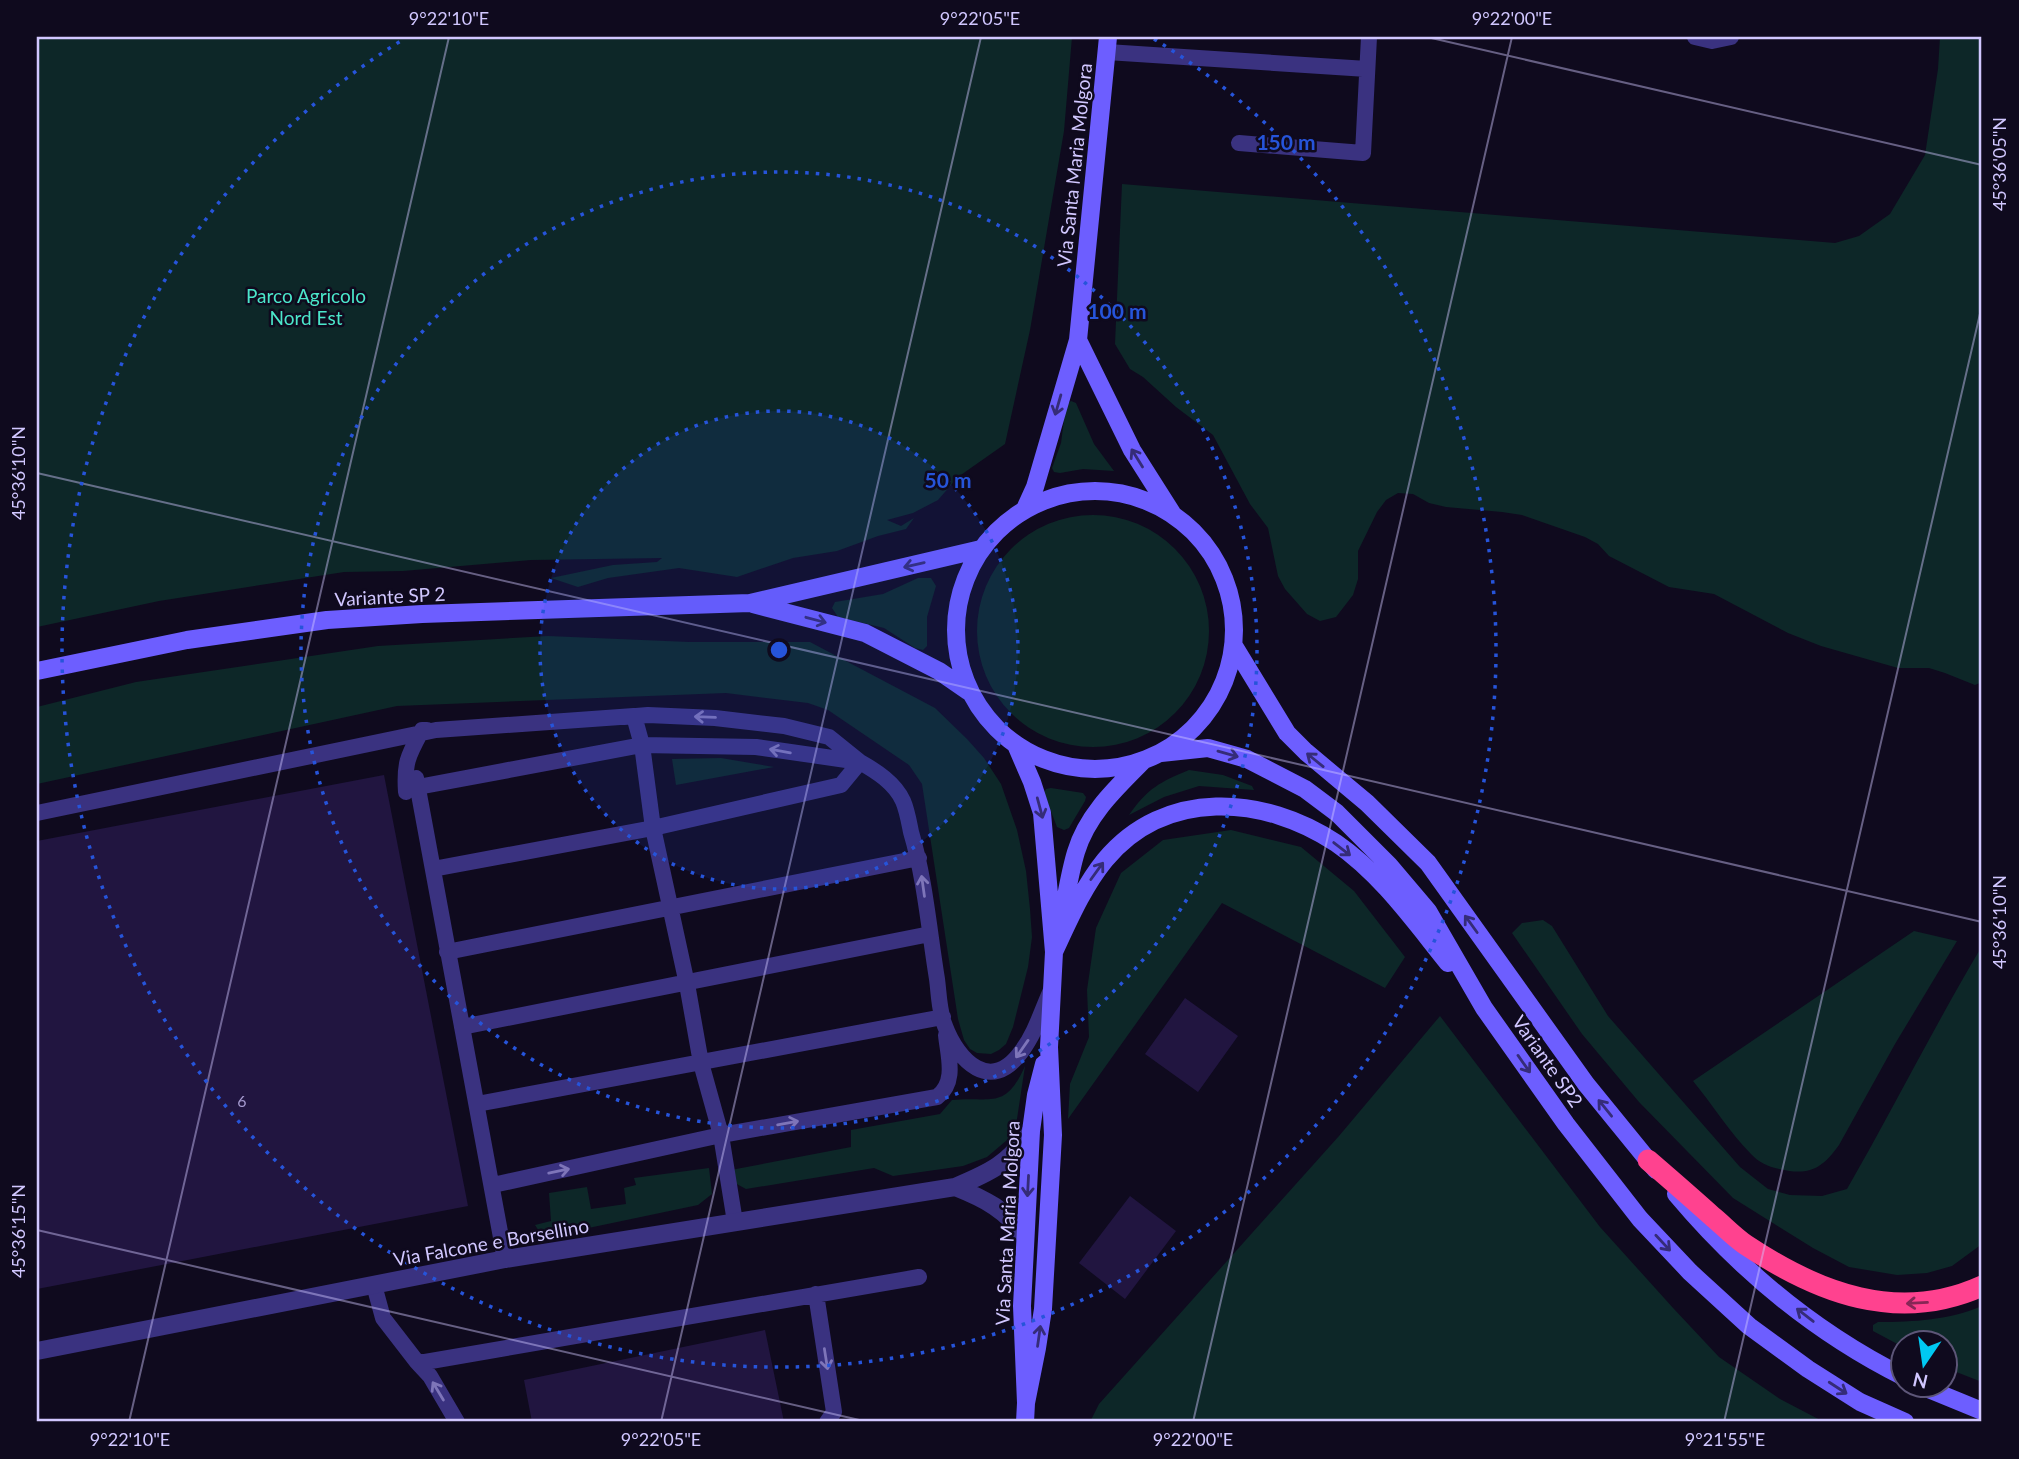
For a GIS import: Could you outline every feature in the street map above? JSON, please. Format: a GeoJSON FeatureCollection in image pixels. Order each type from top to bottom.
{"type":"FeatureCollection","features":[{"type":"Feature","properties":{"kind":"highway"},"geometry":{"type":"LineString","coordinates":[[1648,1160],[1744,1244],[1797,1275],[1832,1290],[1888,1304],[1937,1301],[1982,1286]]}},
{"type":"Feature","properties":{"kind":"main road","name":"Via Santa Maria Molgora"},"geometry":{"type":"LineString","coordinates":[[1025,509],[1035,486],[1077,340],[1107,44]]}},
{"type":"Feature","properties":{"kind":"main road"},"geometry":{"type":"LineString","coordinates":[[1077,340],[1132,450],[1174,515]]}},
{"type":"Feature","properties":{"kind":"main road"},"geometry":{"type":"LineString","coordinates":[[1103,491],[1128,495],[1152,503],[1174,515],[1193,531],[1210,551],[1222,572],[1235,621],[1234,646],[1228,672],[1220,693],[1207,713],[1188,734],[1161,753],[1115,768],[1085,769],[1056,764],[1016,744],[999,731],[982,712],[969,691],[959,660],[955,637],[956,614],[969,570],[981,549],[995,532],[1025,509],[1053,497],[1078,492],[1103,491]]}},
{"type":"Feature","properties":{"kind":"main road","name":"Variante SP 2"},"geometry":{"type":"LineString","coordinates":[[37,671],[187,640],[327,620],[422,614],[750,603],[981,549]]}},
{"type":"Feature","properties":{"kind":"main road","name":"Variante SP 2"},"geometry":{"type":"LineString","coordinates":[[750,603],[865,633],[939,671],[969,691]]}},
{"type":"Feature","properties":{"kind":"main road","name":"Variante SP2"},"geometry":{"type":"LineString","coordinates":[[1234,646],[1287,733],[1385,819],[1428,863],[1586,1084],[1696,1218],[1735,1258],[1776,1293],[1856,1351],[1890,1370]]}},
{"type":"Feature","properties":{"kind":"main road","name":"Via Santa Maria Molgora"},"geometry":{"type":"LineString","coordinates":[[1016,744],[1042,813],[1054,952],[1049,1046],[1053,1135],[1043,1308],[1026,1403]]}},
{"type":"Feature","properties":{"kind":"main road","name":"Variante SP2"},"geometry":{"type":"LineString","coordinates":[[1161,753],[1208,748],[1247,759],[1305,789],[1337,813],[1389,865],[1428,911],[1484,1008],[1640,1219],[1690,1272],[1749,1326],[1808,1369],[1860,1402],[1905,1422]]}},
{"type":"Feature","properties":{"kind":"main road","name":"Via Santa Maria Molgora"},"geometry":{"type":"LineString","coordinates":[[1054,952],[1076,852],[1086,829],[1097,811],[1144,760]]}},
{"type":"Feature","properties":{"kind":"main road"},"geometry":{"type":"LineString","coordinates":[[1054,952],[1081,895],[1106,859],[1124,840],[1153,821],[1188,808],[1241,808],[1294,821],[1337,844],[1405,908],[1484,1008]]}},
{"type":"Feature","properties":{"kind":"main road","name":"Via Santa Maria Molgora"},"geometry":{"type":"LineString","coordinates":[[1025,1422],[1022,1306],[1031,1131],[1036,1096],[1049,1046]]}},
{"type":"Feature","properties":{"kind":"main road"},"geometry":{"type":"LineString","coordinates":[[1956,1400],[1982,1411]]}},
{"type":"Feature","properties":{"kind":"street","name":"Via Falcone e Borsellino"},"geometry":{"type":"LineString","coordinates":[[37,1351],[506,1259],[955,1187],[990,1171],[1009,1158],[1031,1131]]}},
{"type":"Feature","properties":{"kind":"street"},"geometry":{"type":"LineString","coordinates":[[955,1187],[995,1205],[1026,1237]]}},
{"type":"Feature","properties":{"kind":"lane"},"geometry":{"type":"LineString","coordinates":[[1239,143],[1363,153],[1369,37]]}},
{"type":"Feature","properties":{"kind":"lane"},"geometry":{"type":"LineString","coordinates":[[1695,37],[1712,41],[1731,37]]}},
{"type":"Feature","properties":{"kind":"lane"},"geometry":{"type":"LineString","coordinates":[[1107,44],[1367,69]]}},
{"type":"Feature","properties":{"kind":"lane"},"geometry":{"type":"LineString","coordinates":[[37,813],[436,730],[634,716]]}},
{"type":"Feature","properties":{"kind":"lane"},"geometry":{"type":"LineString","coordinates":[[634,716],[642,745],[653,828],[701,1063],[721,1135],[735,1222]]}},
{"type":"Feature","properties":{"kind":"lane"},"geometry":{"type":"LineString","coordinates":[[412,789],[404,769],[422,730],[634,716],[715,718],[784,726],[829,737],[889,782],[902,800],[919,858],[951,1079],[944,1092],[937,1097],[721,1135],[493,1185]]}},
{"type":"Feature","properties":{"kind":"lane"},"geometry":{"type":"LineString","coordinates":[[404,736],[412,789],[433,869],[506,1259]]}},
{"type":"Feature","properties":{"kind":"lane"},"geometry":{"type":"LineString","coordinates":[[412,789],[642,745],[755,747],[860,762]]}},
{"type":"Feature","properties":{"kind":"lane"},"geometry":{"type":"LineString","coordinates":[[433,869],[653,828],[841,785],[860,762]]}},
{"type":"Feature","properties":{"kind":"lane"},"geometry":{"type":"LineString","coordinates":[[447,952],[919,858]]}},
{"type":"Feature","properties":{"kind":"lane"},"geometry":{"type":"LineString","coordinates":[[462,1027],[930,934]]}},
{"type":"Feature","properties":{"kind":"lane"},"geometry":{"type":"LineString","coordinates":[[944,1021],[959,1052],[971,1066],[978,1070],[995,1072],[1021,1054],[1052,987]]}},
{"type":"Feature","properties":{"kind":"lane"},"geometry":{"type":"LineString","coordinates":[[477,1104],[944,1021]]}},
{"type":"Feature","properties":{"kind":"lane"},"geometry":{"type":"LineString","coordinates":[[417,1362],[919,1277]]}},
{"type":"Feature","properties":{"kind":"lane"},"geometry":{"type":"LineString","coordinates":[[374,1285],[383,1318],[430,1376],[457,1422]]}},
{"type":"Feature","properties":{"kind":"lane"},"geometry":{"type":"LineString","coordinates":[[816,1294],[834,1412],[827,1422]]}},
{"type":"Feature","properties":{"kind":"green space","name":"Parco Agricolo Nord Est"},"geometry":{"type":"Polygon","coordinates":[[[37,37],[1072,37],[1064,131],[1030,330],[1005,444],[958,477],[938,500],[913,513],[887,520],[901,526],[914,518],[906,529],[837,551],[793,558],[737,577],[679,568],[608,578],[578,587],[551,578],[613,565],[657,562],[662,558],[531,560],[403,571],[344,572],[159,601],[37,627],[37,37]]]}},
{"type":"Feature","properties":{"kind":"green space"},"geometry":{"type":"Polygon","coordinates":[[[1940,37],[1982,37],[1982,682],[1975,685],[1929,668],[1898,668],[1821,646],[1788,633],[1714,594],[1669,587],[1609,556],[1598,544],[1585,537],[1522,515],[1446,507],[1429,503],[1413,494],[1398,493],[1386,500],[1377,512],[1358,551],[1358,579],[1353,595],[1336,617],[1320,621],[1307,614],[1285,589],[1278,576],[1268,528],[1250,504],[1213,435],[1130,369],[1115,344],[1122,184],[1835,243],[1859,236],[1890,214],[1925,155],[1940,37]]]}},
{"type":"Feature","properties":{"kind":"green space"},"geometry":{"type":"Polygon","coordinates":[[[1071,401],[1076,403],[1094,444],[1114,471],[1083,469],[1054,472],[1052,468],[1061,443],[1066,405],[1071,401]]]}},
{"type":"Feature","properties":{"kind":"green space"},"geometry":{"type":"Polygon","coordinates":[[[1093,515],[1116,517],[1148,529],[1167,541],[1183,557],[1204,597],[1209,631],[1207,654],[1195,686],[1183,705],[1167,721],[1127,742],[1093,747],[1070,745],[1038,733],[1019,721],[1003,705],[982,665],[977,631],[979,608],[991,576],[1003,557],[1019,541],[1059,520],[1093,515]]]}},
{"type":"Feature","properties":{"kind":"green space"},"geometry":{"type":"Polygon","coordinates":[[[918,578],[931,578],[936,586],[927,617],[927,646],[923,650],[915,648],[884,628],[838,617],[832,608],[835,602],[883,594],[918,578]]]}},
{"type":"Feature","properties":{"kind":"green space"},"geometry":{"type":"Polygon","coordinates":[[[548,636],[689,642],[810,642],[935,708],[984,758],[1001,784],[1017,830],[1026,871],[1032,937],[1028,967],[1006,1044],[991,1054],[977,1053],[970,1049],[964,1040],[958,1019],[922,784],[909,765],[828,710],[808,703],[726,693],[397,706],[37,784],[37,707],[136,682],[378,646],[548,636]]]}},
{"type":"Feature","properties":{"kind":"green space"},"geometry":{"type":"Polygon","coordinates":[[[721,758],[774,767],[676,785],[672,759],[721,758]]]}},
{"type":"Feature","properties":{"kind":"green space"},"geometry":{"type":"Polygon","coordinates":[[[1189,770],[1223,775],[1252,786],[1254,790],[1199,786],[1164,797],[1129,815],[1155,787],[1189,770]]]}},
{"type":"Feature","properties":{"kind":"green space"},"geometry":{"type":"Polygon","coordinates":[[[1051,788],[1083,793],[1086,797],[1069,828],[1064,830],[1057,827],[1044,793],[1051,788]]]}},
{"type":"Feature","properties":{"kind":"green space"},"geometry":{"type":"Polygon","coordinates":[[[1231,830],[1301,847],[1354,891],[1405,957],[1385,988],[1222,903],[1068,1119],[1070,1084],[1089,1037],[1087,990],[1096,928],[1121,873],[1163,840],[1231,830]]]}},
{"type":"Feature","properties":{"kind":"green space"},"geometry":{"type":"Polygon","coordinates":[[[1543,920],[1552,926],[1608,1016],[1740,1167],[1768,1189],[1790,1195],[1822,1196],[1847,1189],[1982,946],[1982,1244],[1952,1266],[1927,1273],[1897,1275],[1849,1267],[1733,1198],[1639,1102],[1582,1034],[1512,933],[1522,923],[1543,920]]]}},
{"type":"Feature","properties":{"kind":"green space"},"geometry":{"type":"Polygon","coordinates":[[[1914,931],[1957,941],[1839,1145],[1827,1160],[1807,1171],[1789,1171],[1760,1162],[1736,1137],[1693,1081],[1914,931]]]}},
{"type":"Feature","properties":{"kind":"green space"},"geometry":{"type":"Polygon","coordinates":[[[1440,1016],[1600,1227],[1719,1357],[1780,1399],[1824,1422],[1090,1422],[1099,1404],[1339,1136],[1440,1016]]]}},
{"type":"Feature","properties":{"kind":"green space"},"geometry":{"type":"Polygon","coordinates":[[[1025,1066],[1013,1135],[987,1157],[963,1166],[893,1176],[874,1168],[746,1189],[733,1182],[731,1170],[851,1147],[851,1130],[940,1114],[952,1100],[996,1098],[1011,1090],[1025,1066]]]}},
{"type":"Feature","properties":{"kind":"green space"},"geometry":{"type":"Polygon","coordinates":[[[709,1168],[712,1194],[698,1205],[555,1235],[541,1234],[535,1225],[551,1221],[549,1193],[587,1187],[591,1209],[626,1204],[624,1188],[636,1185],[634,1178],[709,1168]]]}},
{"type":"Feature","properties":{"kind":"green space"},"geometry":{"type":"Polygon","coordinates":[[[1982,1306],[1982,1382],[1960,1373],[1960,1330],[1890,1330],[1890,1340],[1873,1331],[1873,1325],[1878,1322],[1931,1319],[1982,1306]]]}},
{"type":"Feature","properties":{"kind":"building"},"geometry":{"type":"Polygon","coordinates":[[[384,775],[468,1206],[37,1289],[37,841],[384,775]]]}},
{"type":"Feature","properties":{"kind":"building"},"geometry":{"type":"Polygon","coordinates":[[[1185,998],[1238,1036],[1198,1092],[1145,1054],[1185,998]]]}},
{"type":"Feature","properties":{"kind":"building"},"geometry":{"type":"Polygon","coordinates":[[[1130,1196],[1176,1231],[1125,1299],[1079,1263],[1130,1196]]]}},
{"type":"Feature","properties":{"kind":"building"},"geometry":{"type":"Polygon","coordinates":[[[765,1330],[784,1422],[532,1422],[524,1380],[765,1330]]]}}]}
